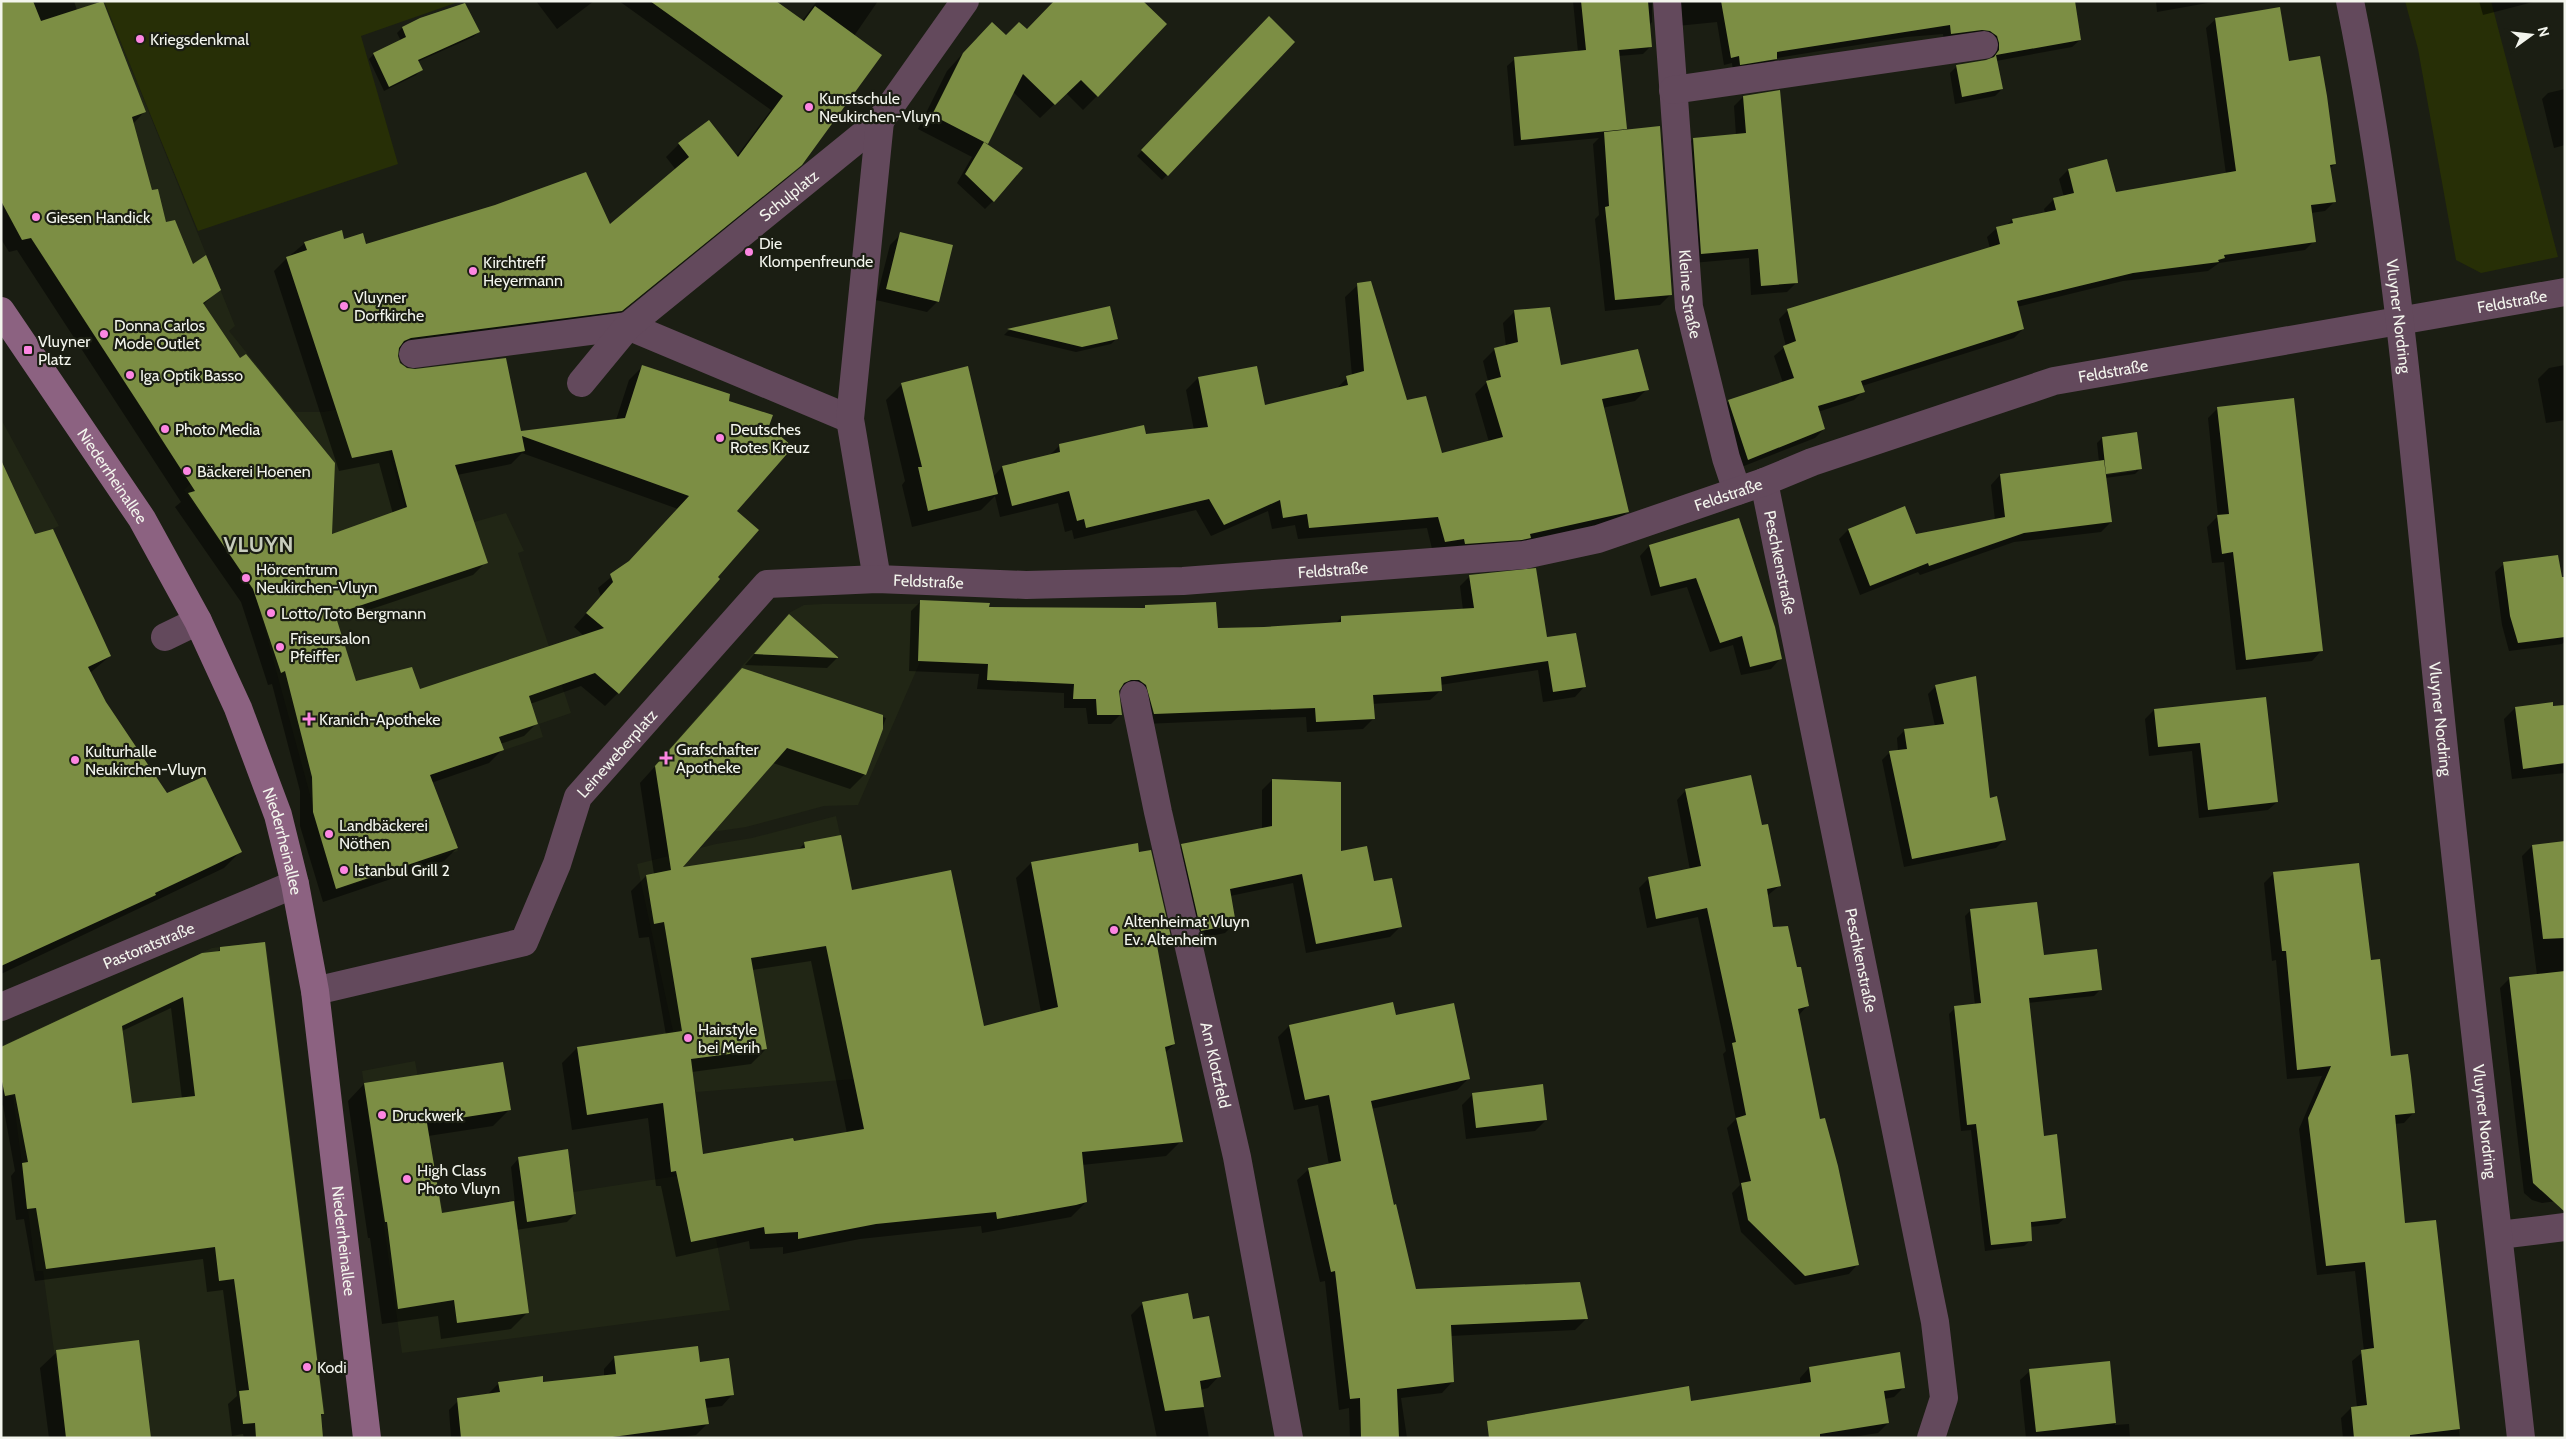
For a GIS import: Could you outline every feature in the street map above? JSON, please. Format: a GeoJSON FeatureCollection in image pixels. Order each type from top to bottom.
{"type":"FeatureCollection","features":[{"type":"Feature","properties":{"kind":"main road","name":"Niederrheinallee"},"geometry":{"type":"LineString","coordinates":[[1,311],[142,519],[198,620],[238,708],[278,815],[295,884],[315,990],[367,1438]]}},
{"type":"Feature","properties":{"kind":"street","name":"Schulplatz"},"geometry":{"type":"LineString","coordinates":[[581,383],[628,326],[880,121],[965,1]]}},
{"type":"Feature","properties":{"kind":"street","name":"Kleine Straße"},"geometry":{"type":"LineString","coordinates":[[1667,1],[1689,308],[1726,458],[1737,491]]}},
{"type":"Feature","properties":{"kind":"street","name":"Vluyner Nordring"},"geometry":{"type":"LineString","coordinates":[[2350,1],[2366,76],[2401,321],[2450,809],[2521,1438]]}},
{"type":"Feature","properties":{"kind":"street"},"geometry":{"type":"LineString","coordinates":[[1673,90],[1984,45]]}},
{"type":"Feature","properties":{"kind":"street","name":"Schulplatz"},"geometry":{"type":"LineString","coordinates":[[877,579],[850,419],[880,121]]}},
{"type":"Feature","properties":{"kind":"street","name":"Feldstraße"},"geometry":{"type":"LineString","coordinates":[[877,579],[1026,585],[1183,581],[1524,555],[1598,539],[1764,482],[1812,462],[2054,381],[2565,292]]}},
{"type":"Feature","properties":{"kind":"street"},"geometry":{"type":"LineString","coordinates":[[413,354],[628,326],[850,419]]}},
{"type":"Feature","properties":{"kind":"street","name":"Peschkenstraße"},"geometry":{"type":"LineString","coordinates":[[1764,482],[1935,1322],[1944,1398],[1931,1438]]}},
{"type":"Feature","properties":{"kind":"street","name":"Leineweberplatz"},"geometry":{"type":"LineString","coordinates":[[315,990],[524,942],[557,864],[578,797],[767,584],[877,579]]}},
{"type":"Feature","properties":{"kind":"street"},"geometry":{"type":"LineString","coordinates":[[165,637],[198,620]]}},
{"type":"Feature","properties":{"kind":"street","name":"Am Klotzfeld"},"geometry":{"type":"LineString","coordinates":[[1134,695],[1158,812],[1237,1157],[1289,1438]]}},
{"type":"Feature","properties":{"kind":"street","name":"Pastoratstraße"},"geometry":{"type":"LineString","coordinates":[[1,1007],[295,884]]}},
{"type":"Feature","properties":{"kind":"street"},"geometry":{"type":"LineString","coordinates":[[2499,1236],[2565,1227]]}},
{"type":"Feature","properties":{"kind":"shaded area"},"geometry":{"type":"Polygon","coordinates":[[[1,1],[104,1],[235,326],[229,331],[295,412],[323,412],[386,401],[397,449],[389,451],[414,539],[506,513],[524,551],[518,553],[571,713],[539,724],[543,737],[430,775],[458,851],[336,890],[255,593],[184,490],[190,484],[31,239],[21,239],[1,204],[1,1]]]}},
{"type":"Feature","properties":{"kind":"shaded area"},"geometry":{"type":"Polygon","coordinates":[[[1,419],[59,526],[1,552],[1,419]]]}},
{"type":"Feature","properties":{"kind":"shaded area"},"geometry":{"type":"Polygon","coordinates":[[[923,604],[920,662],[858,805],[824,806],[746,827],[712,832],[709,814],[653,767],[789,613],[804,605],[923,604]]]}},
{"type":"Feature","properties":{"kind":"shaded area"},"geometry":{"type":"Polygon","coordinates":[[[836,816],[892,1076],[696,1092],[686,1062],[635,1069],[631,1038],[673,1031],[637,864],[716,844],[752,838],[836,816]]]}},
{"type":"Feature","properties":{"kind":"shaded area"},"geometry":{"type":"Polygon","coordinates":[[[266,942],[325,1414],[321,1415],[323,1438],[66,1438],[43,1271],[36,1271],[13,1096],[4,1097],[1,1046],[212,948],[266,942]]]}},
{"type":"Feature","properties":{"kind":"shaded area"},"geometry":{"type":"Polygon","coordinates":[[[415,1061],[443,1212],[703,1172],[730,1310],[402,1353],[362,1071],[415,1061]]]}},
{"type":"Feature","properties":{"kind":"green space"},"geometry":{"type":"Polygon","coordinates":[[[104,1],[461,1],[361,36],[398,164],[198,231],[104,1]]]}},
{"type":"Feature","properties":{"kind":"green space"},"geometry":{"type":"Polygon","coordinates":[[[2405,1],[2491,1],[2558,257],[2481,273],[2456,260],[2418,49],[2405,1]]]}},
{"type":"Feature","properties":{"kind":"building"},"geometry":{"type":"Polygon","coordinates":[[[1,1],[33,1],[41,21],[103,1],[146,112],[132,117],[152,190],[158,189],[166,222],[175,220],[193,264],[206,255],[221,290],[203,303],[240,358],[246,354],[335,463],[332,534],[407,507],[392,450],[352,458],[286,257],[307,250],[304,242],[342,230],[344,239],[363,233],[366,244],[495,205],[586,172],[610,224],[689,157],[678,143],[709,120],[738,157],[783,96],[650,1],[776,1],[804,21],[815,6],[882,55],[802,165],[622,311],[411,338],[404,341],[399,348],[398,356],[400,363],[407,368],[415,369],[506,358],[521,431],[625,418],[642,365],[730,394],[729,401],[773,415],[769,426],[793,447],[737,511],[759,530],[718,577],[720,579],[619,694],[595,673],[529,696],[538,724],[499,737],[504,750],[430,775],[458,848],[336,889],[313,812],[312,777],[285,671],[281,673],[253,589],[188,493],[195,491],[137,401],[31,238],[22,240],[1,201],[1,1]],[[522,436],[525,451],[455,465],[488,563],[335,614],[356,681],[412,667],[420,689],[604,628],[586,613],[613,582],[610,574],[629,561],[689,496],[522,436]]]}},
{"type":"Feature","properties":{"kind":"building"},"geometry":{"type":"Polygon","coordinates":[[[1054,1],[1143,1],[1167,24],[1098,97],[1081,80],[1055,105],[1023,74],[988,144],[932,115],[963,53],[992,22],[1006,35],[1019,22],[1027,29],[1054,1]]]}},
{"type":"Feature","properties":{"kind":"building"},"geometry":{"type":"Polygon","coordinates":[[[1581,1],[1648,1],[1652,47],[1619,50],[1627,129],[1521,140],[1514,57],[1586,50],[1581,1]]]}},
{"type":"Feature","properties":{"kind":"building"},"geometry":{"type":"Polygon","coordinates":[[[1721,1],[2075,1],[2081,40],[1996,55],[2003,89],[1962,97],[1956,65],[1994,57],[1999,50],[1999,43],[1997,36],[1990,31],[1982,30],[1951,34],[1950,25],[1777,52],[1777,59],[1740,65],[1739,56],[1731,58],[1721,1]]]}},
{"type":"Feature","properties":{"kind":"building"},"geometry":{"type":"Polygon","coordinates":[[[465,3],[480,32],[418,60],[423,70],[389,87],[373,53],[406,37],[402,27],[420,18],[465,3]]]}},
{"type":"Feature","properties":{"kind":"building"},"geometry":{"type":"Polygon","coordinates":[[[2280,7],[2289,61],[2320,56],[2327,96],[2336,164],[2330,165],[2336,202],[2311,205],[2316,242],[2224,255],[2225,258],[2218,260],[2219,262],[2133,273],[2017,301],[2024,329],[1861,381],[1865,392],[1818,406],[1825,429],[1748,460],[1728,400],[1794,378],[1783,346],[1796,341],[1787,309],[2000,244],[1996,227],[2013,223],[2012,219],[2056,210],[2053,198],[2074,193],[2068,169],[2107,159],[2116,192],[2236,171],[2215,18],[2280,7]]]}},
{"type":"Feature","properties":{"kind":"building"},"geometry":{"type":"Polygon","coordinates":[[[1269,16],[1295,42],[1168,176],[1141,150],[1269,16]]]}},
{"type":"Feature","properties":{"kind":"building"},"geometry":{"type":"Polygon","coordinates":[[[1780,90],[1798,283],[1761,286],[1758,249],[1701,254],[1693,138],[1746,133],[1743,96],[1780,90]]]}},
{"type":"Feature","properties":{"kind":"building"},"geometry":{"type":"Polygon","coordinates":[[[1660,126],[1672,295],[1615,300],[1605,207],[1609,206],[1604,132],[1660,126]]]}},
{"type":"Feature","properties":{"kind":"building"},"geometry":{"type":"Polygon","coordinates":[[[984,142],[1023,168],[994,202],[965,174],[984,142]]]}},
{"type":"Feature","properties":{"kind":"building"},"geometry":{"type":"Polygon","coordinates":[[[900,232],[953,245],[939,302],[886,289],[900,232]]]}},
{"type":"Feature","properties":{"kind":"building"},"geometry":{"type":"Polygon","coordinates":[[[1371,281],[1407,400],[1426,396],[1442,453],[1503,437],[1486,381],[1501,377],[1494,348],[1518,342],[1514,310],[1550,307],[1561,365],[1638,349],[1649,390],[1602,399],[1629,512],[1530,534],[1531,538],[1522,540],[1465,544],[1464,539],[1445,542],[1438,517],[1309,528],[1307,514],[1283,518],[1280,500],[1224,525],[1209,499],[1086,528],[1084,519],[1077,521],[1069,491],[1012,506],[1002,466],[1060,452],[1059,444],[1144,425],[1146,434],[1208,427],[1198,377],[1257,366],[1265,405],[1348,385],[1346,376],[1364,371],[1357,283],[1371,281]]]}},
{"type":"Feature","properties":{"kind":"building"},"geometry":{"type":"Polygon","coordinates":[[[1110,306],[1118,339],[1082,347],[1007,329],[1110,306]]]}},
{"type":"Feature","properties":{"kind":"building"},"geometry":{"type":"Polygon","coordinates":[[[968,366],[998,494],[928,511],[918,467],[922,467],[901,383],[968,366]]]}},
{"type":"Feature","properties":{"kind":"building"},"geometry":{"type":"Polygon","coordinates":[[[2294,398],[2323,651],[2246,660],[2233,552],[2222,554],[2217,515],[2229,514],[2217,407],[2294,398]]]}},
{"type":"Feature","properties":{"kind":"building"},"geometry":{"type":"Polygon","coordinates":[[[2137,432],[2142,469],[2106,474],[2102,437],[2137,432]]]}},
{"type":"Feature","properties":{"kind":"building"},"geometry":{"type":"Polygon","coordinates":[[[1,460],[35,534],[53,529],[111,656],[88,667],[106,702],[167,793],[205,776],[242,852],[155,893],[156,895],[1,966],[1,460]]]}},
{"type":"Feature","properties":{"kind":"building"},"geometry":{"type":"Polygon","coordinates":[[[2104,460],[2112,522],[2024,533],[1929,566],[1928,563],[1870,586],[1848,529],[1905,506],[1916,534],[2005,517],[2000,474],[2104,460]]]}},
{"type":"Feature","properties":{"kind":"building"},"geometry":{"type":"Polygon","coordinates":[[[1739,518],[1775,627],[1782,659],[1750,667],[1742,636],[1720,643],[1696,578],[1660,587],[1649,545],[1739,518]]]}},
{"type":"Feature","properties":{"kind":"building"},"geometry":{"type":"Polygon","coordinates":[[[2558,555],[2562,577],[2565,577],[2565,637],[2518,643],[2510,616],[2503,562],[2558,555]]]}},
{"type":"Feature","properties":{"kind":"building"},"geometry":{"type":"Polygon","coordinates":[[[1536,568],[1547,637],[1576,633],[1586,687],[1553,692],[1548,661],[1441,677],[1442,691],[1373,695],[1375,719],[1316,722],[1315,708],[1154,714],[1146,685],[1139,680],[1131,680],[1124,683],[1119,691],[1122,715],[1097,715],[1096,699],[1073,699],[1074,684],[987,680],[988,664],[918,661],[920,600],[990,603],[989,607],[1145,608],[1145,605],[1216,602],[1218,628],[1264,627],[1341,622],[1341,616],[1474,608],[1469,575],[1536,568]]]}},
{"type":"Feature","properties":{"kind":"building"},"geometry":{"type":"Polygon","coordinates":[[[789,614],[839,658],[754,654],[789,614]]]}},
{"type":"Feature","properties":{"kind":"building"},"geometry":{"type":"Polygon","coordinates":[[[742,668],[883,715],[883,729],[866,775],[787,748],[683,867],[805,848],[804,842],[841,835],[852,890],[951,870],[984,1026],[1058,1007],[1031,862],[1138,843],[1139,852],[1151,850],[1171,937],[1156,940],[1175,1044],[1165,1047],[1183,1142],[1082,1152],[1087,1202],[1076,1205],[997,1219],[996,1212],[876,1224],[798,1239],[798,1232],[765,1234],[764,1227],[691,1242],[676,1171],[671,1172],[663,1103],[587,1115],[577,1047],[682,1031],[664,922],[654,924],[646,875],[671,870],[655,766],[742,668]],[[826,946],[751,958],[767,1049],[691,1059],[703,1154],[793,1138],[794,1141],[864,1129],[826,946]]]}},
{"type":"Feature","properties":{"kind":"building"},"geometry":{"type":"Polygon","coordinates":[[[1976,676],[1990,798],[1997,796],[2006,840],[1912,859],[1889,751],[1907,749],[1904,729],[1944,724],[1935,685],[1976,676]]]}},
{"type":"Feature","properties":{"kind":"building"},"geometry":{"type":"Polygon","coordinates":[[[2266,697],[2278,802],[2208,810],[2200,743],[2158,747],[2154,709],[2266,697]]]}},
{"type":"Feature","properties":{"kind":"building"},"geometry":{"type":"Polygon","coordinates":[[[2553,702],[2553,706],[2565,705],[2565,763],[2523,769],[2515,707],[2553,702]]]}},
{"type":"Feature","properties":{"kind":"building"},"geometry":{"type":"Polygon","coordinates":[[[1751,775],[1762,825],[1768,824],[1781,886],[1767,889],[1773,927],[1788,926],[1797,967],[1801,967],[1809,1006],[1798,1009],[1820,1119],[1825,1118],[1838,1166],[1859,1265],[1805,1276],[1748,1220],[1741,1183],[1751,1181],[1736,1118],[1746,1115],[1732,1043],[1736,1042],[1707,908],[1656,919],[1648,877],[1701,866],[1685,789],[1751,775]]]}},
{"type":"Feature","properties":{"kind":"building"},"geometry":{"type":"Polygon","coordinates":[[[1272,779],[1341,782],[1341,851],[1367,846],[1374,881],[1392,878],[1402,927],[1316,944],[1302,874],[1230,889],[1236,924],[1201,931],[1181,844],[1272,826],[1272,779]]]}},
{"type":"Feature","properties":{"kind":"building"},"geometry":{"type":"Polygon","coordinates":[[[2565,841],[2565,938],[2543,939],[2532,845],[2565,841]]]}},
{"type":"Feature","properties":{"kind":"building"},"geometry":{"type":"Polygon","coordinates":[[[2359,863],[2371,960],[2380,959],[2391,1056],[2408,1054],[2411,1076],[2415,1113],[2395,1115],[2405,1223],[2436,1220],[2460,1429],[2410,1435],[2410,1438],[2354,1438],[2351,1407],[2367,1405],[2361,1350],[2374,1348],[2365,1262],[2326,1266],[2308,1118],[2331,1066],[2297,1070],[2286,951],[2282,951],[2273,872],[2359,863]]]}},
{"type":"Feature","properties":{"kind":"building"},"geometry":{"type":"Polygon","coordinates":[[[2037,902],[2044,955],[2097,949],[2102,990],[2029,998],[2044,1136],[2057,1134],[2066,1218],[2031,1222],[2032,1241],[1991,1245],[1976,1124],[1967,1125],[1954,1006],[1981,1003],[1970,909],[2037,902]]]}},
{"type":"Feature","properties":{"kind":"building"},"geometry":{"type":"Polygon","coordinates":[[[265,942],[324,1414],[321,1414],[323,1438],[256,1438],[255,1423],[243,1424],[239,1391],[249,1390],[234,1279],[219,1281],[215,1247],[46,1269],[36,1208],[27,1209],[22,1163],[28,1162],[15,1094],[5,1096],[1,1077],[1,1047],[202,953],[220,951],[220,947],[265,942]],[[183,997],[122,1026],[132,1103],[195,1096],[183,997]]]}},
{"type":"Feature","properties":{"kind":"building"},"geometry":{"type":"Polygon","coordinates":[[[2565,971],[2565,1212],[2533,1183],[2509,977],[2565,971]]]}},
{"type":"Feature","properties":{"kind":"building"},"geometry":{"type":"Polygon","coordinates":[[[1393,1002],[1396,1015],[1454,1003],[1470,1079],[1371,1101],[1394,1205],[1396,1204],[1416,1289],[1580,1282],[1588,1319],[1451,1325],[1454,1382],[1397,1389],[1399,1438],[1361,1438],[1360,1398],[1350,1399],[1335,1271],[1331,1272],[1308,1168],[1341,1161],[1329,1095],[1305,1100],[1289,1025],[1393,1002]]]}},
{"type":"Feature","properties":{"kind":"building"},"geometry":{"type":"Polygon","coordinates":[[[503,1062],[511,1110],[427,1123],[442,1213],[514,1201],[529,1313],[457,1323],[454,1300],[398,1309],[387,1222],[385,1222],[364,1083],[503,1062]]]}},
{"type":"Feature","properties":{"kind":"building"},"geometry":{"type":"Polygon","coordinates":[[[1543,1084],[1547,1120],[1476,1128],[1472,1093],[1543,1084]]]}},
{"type":"Feature","properties":{"kind":"building"},"geometry":{"type":"Polygon","coordinates":[[[568,1149],[576,1214],[527,1222],[518,1157],[568,1149]]]}},
{"type":"Feature","properties":{"kind":"building"},"geometry":{"type":"Polygon","coordinates":[[[1188,1293],[1193,1319],[1209,1316],[1221,1377],[1200,1381],[1204,1407],[1165,1411],[1142,1302],[1188,1293]]]}},
{"type":"Feature","properties":{"kind":"building"},"geometry":{"type":"Polygon","coordinates":[[[139,1340],[151,1438],[66,1438],[56,1350],[139,1340]]]}},
{"type":"Feature","properties":{"kind":"building"},"geometry":{"type":"Polygon","coordinates":[[[698,1346],[700,1362],[729,1358],[734,1395],[705,1399],[709,1424],[605,1438],[461,1438],[457,1398],[500,1392],[498,1382],[543,1376],[543,1382],[616,1374],[614,1356],[698,1346]]]}},
{"type":"Feature","properties":{"kind":"building"},"geometry":{"type":"Polygon","coordinates":[[[1900,1352],[1905,1388],[1884,1391],[1889,1423],[1820,1434],[1820,1438],[1489,1438],[1487,1421],[1689,1386],[1691,1401],[1811,1382],[1809,1367],[1900,1352]]]}},
{"type":"Feature","properties":{"kind":"building"},"geometry":{"type":"Polygon","coordinates":[[[2110,1361],[2116,1423],[2036,1432],[2029,1369],[2110,1361]]]}},
{"type":"Feature","properties":{"kind":"place","name":"Kriegsdenkmal"},"geometry":{"type":"Point","coordinates":[140,39]}},
{"type":"Feature","properties":{"kind":"place","name":"Kunstschule Neukirchen-Vluyn"},"geometry":{"type":"Point","coordinates":[809,107]}},
{"type":"Feature","properties":{"kind":"place","name":"Giesen Handick"},"geometry":{"type":"Point","coordinates":[36,217]}},
{"type":"Feature","properties":{"kind":"place","name":"Die Klompenfreunde"},"geometry":{"type":"Point","coordinates":[749,252]}},
{"type":"Feature","properties":{"kind":"place","name":"Kirchtreff Heyermann"},"geometry":{"type":"Point","coordinates":[473,271]}},
{"type":"Feature","properties":{"kind":"place","name":"Vluyner Dorfkirche"},"geometry":{"type":"Point","coordinates":[344,306]}},
{"type":"Feature","properties":{"kind":"place","name":"Donna Carlos Mode Outlet"},"geometry":{"type":"Point","coordinates":[104,334]}},
{"type":"Feature","properties":{"kind":"place","name":"Vluyner Platz"},"geometry":{"type":"Point","coordinates":[28,350]}},
{"type":"Feature","properties":{"kind":"place","name":"Iga Optik Basso"},"geometry":{"type":"Point","coordinates":[130,375]}},
{"type":"Feature","properties":{"kind":"place","name":"Photo Media"},"geometry":{"type":"Point","coordinates":[165,429]}},
{"type":"Feature","properties":{"kind":"place","name":"Deutsches Rotes Kreuz"},"geometry":{"type":"Point","coordinates":[720,438]}},
{"type":"Feature","properties":{"kind":"place","name":"Bäckerei Hoenen"},"geometry":{"type":"Point","coordinates":[187,471]}},
{"type":"Feature","properties":{"kind":"place","name":"Hörcentrum Neukirchen-Vluyn"},"geometry":{"type":"Point","coordinates":[246,578]}},
{"type":"Feature","properties":{"kind":"place","name":"Lotto/Toto Bergmann"},"geometry":{"type":"Point","coordinates":[271,613]}},
{"type":"Feature","properties":{"kind":"place","name":"Friseursalon Pfeiffer"},"geometry":{"type":"Point","coordinates":[280,647]}},
{"type":"Feature","properties":{"kind":"place","name":"Kranich-Apotheke"},"geometry":{"type":"Point","coordinates":[309,719]}},
{"type":"Feature","properties":{"kind":"place","name":"Grafschafter Apotheke"},"geometry":{"type":"Point","coordinates":[666,758]}},
{"type":"Feature","properties":{"kind":"place","name":"Kulturhalle Neukirchen-Vluyn"},"geometry":{"type":"Point","coordinates":[75,760]}},
{"type":"Feature","properties":{"kind":"place","name":"Landbäckerei Nöthen"},"geometry":{"type":"Point","coordinates":[329,834]}},
{"type":"Feature","properties":{"kind":"place","name":"Istanbul Grill 2"},"geometry":{"type":"Point","coordinates":[344,870]}},
{"type":"Feature","properties":{"kind":"place","name":"Altenheimat Vluyn Ev. Altenheim"},"geometry":{"type":"Point","coordinates":[1114,930]}},
{"type":"Feature","properties":{"kind":"place","name":"Hairstyle bei Merih"},"geometry":{"type":"Point","coordinates":[688,1038]}},
{"type":"Feature","properties":{"kind":"place","name":"Druckwerk"},"geometry":{"type":"Point","coordinates":[382,1115]}},
{"type":"Feature","properties":{"kind":"place","name":"High Class Photo Vluyn"},"geometry":{"type":"Point","coordinates":[407,1179]}},
{"type":"Feature","properties":{"kind":"place","name":"Kodi"},"geometry":{"type":"Point","coordinates":[307,1367]}},
{"type":"Feature","properties":{"kind":"district","name":"VLUYN"},"geometry":{"type":"Point","coordinates":[259,544]}}]}
